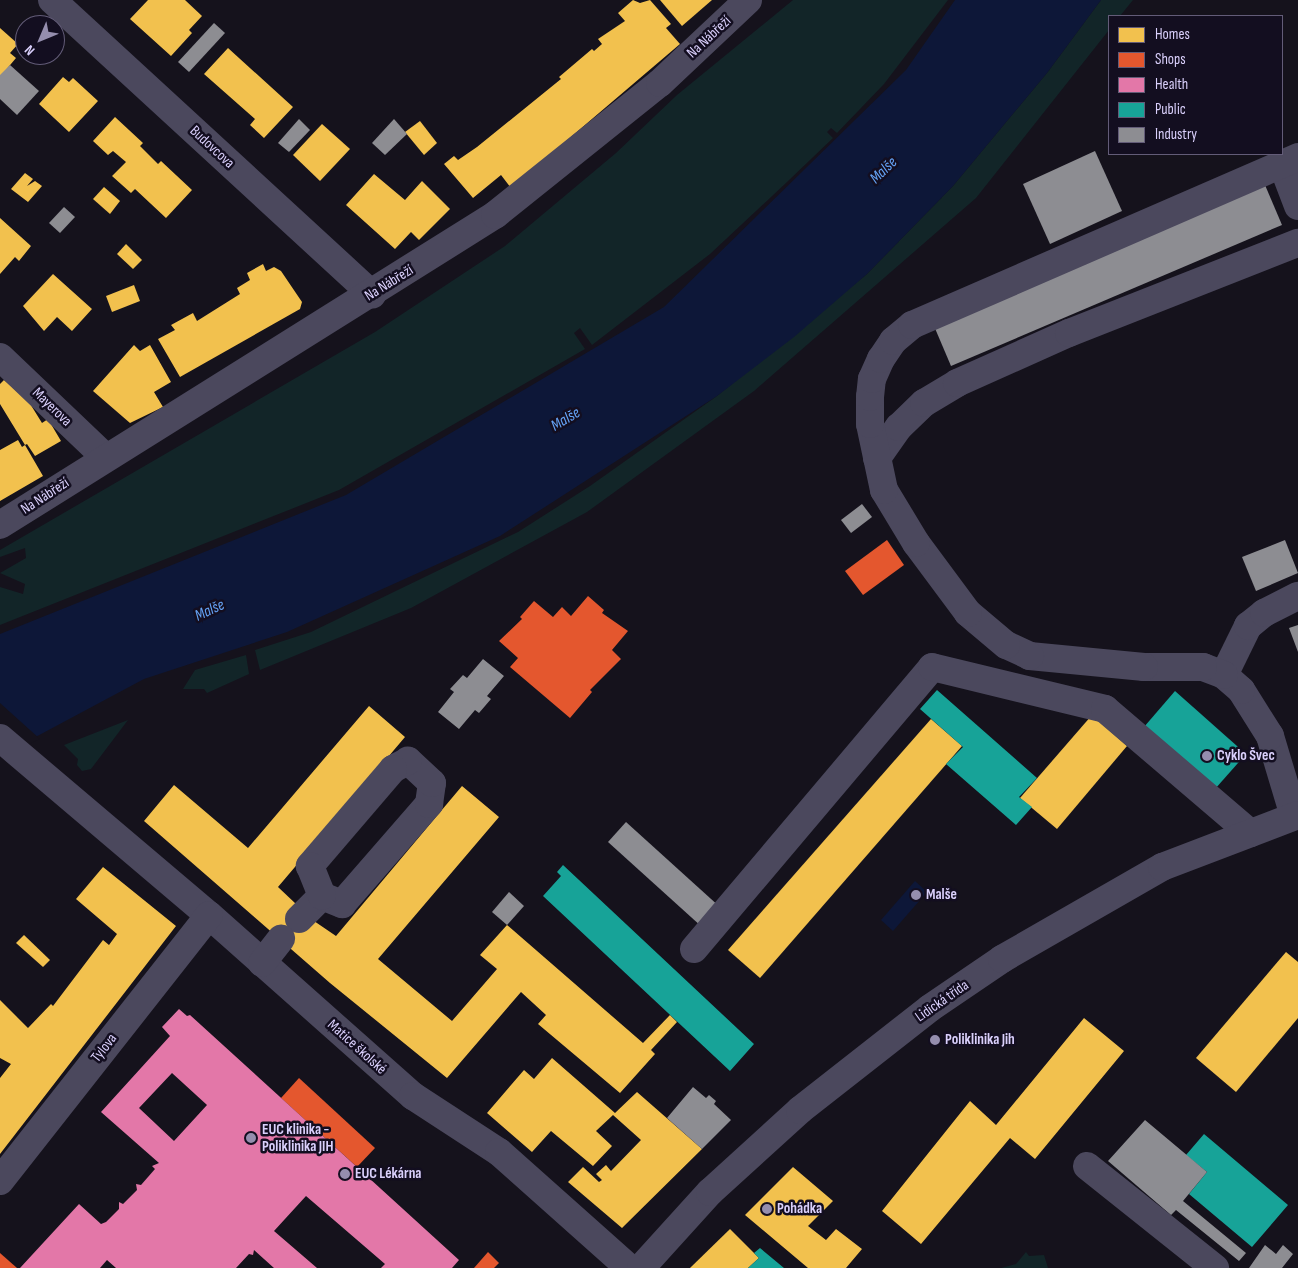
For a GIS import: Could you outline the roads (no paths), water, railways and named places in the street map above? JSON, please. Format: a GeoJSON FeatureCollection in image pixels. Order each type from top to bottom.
{"type":"FeatureCollection","features":[{"type":"Feature","properties":{"kind":"street","name":"Budovcova"},"geometry":{"type":"LineString","coordinates":[[52,0],[372,294]]}},
{"type":"Feature","properties":{"kind":"street","name":"Na Nábřeží"},"geometry":{"type":"LineString","coordinates":[[0,525],[104,457],[372,294],[495,215],[660,83],[748,0]]}},
{"type":"Feature","properties":{"kind":"street"},"geometry":{"type":"LineString","coordinates":[[1296,816],[1270,736],[1241,690],[1224,675],[1203,667],[1144,666],[1030,656],[1006,645],[968,613],[916,543],[884,490],[870,424],[872,379],[893,341],[912,325],[1290,160],[1298,206]]}},
{"type":"Feature","properties":{"kind":"street"},"geometry":{"type":"LineString","coordinates":[[877,458],[905,421],[924,403],[957,383],[1069,333],[1298,243]]}},
{"type":"Feature","properties":{"kind":"street","name":"Mayerova"},"geometry":{"type":"LineString","coordinates":[[0,357],[104,457]]}},
{"type":"Feature","properties":{"kind":"street"},"geometry":{"type":"LineString","coordinates":[[1224,675],[1248,626],[1264,613],[1298,596]]}},
{"type":"Feature","properties":{"kind":"street"},"geometry":{"type":"LineString","coordinates":[[694,949],[932,667],[1105,709],[1250,833]]}},
{"type":"Feature","properties":{"kind":"street","name":"Matice školské"},"geometry":{"type":"LineString","coordinates":[[0,738],[90,818],[209,915],[413,1096],[498,1152],[629,1268]]}},
{"type":"Feature","properties":{"kind":"street"},"geometry":{"type":"LineString","coordinates":[[408,761],[432,783],[429,804],[342,904],[322,896],[310,866],[393,770],[408,761]]}},
{"type":"Feature","properties":{"kind":"street","name":"Lidická třída"},"geometry":{"type":"LineString","coordinates":[[641,1268],[710,1192],[800,1110],[930,1008],[1002,959],[1154,872],[1296,816]]}},
{"type":"Feature","properties":{"kind":"street"},"geometry":{"type":"LineString","coordinates":[[262,962],[322,896]]}},
{"type":"Feature","properties":{"kind":"street","name":"Tylova"},"geometry":{"type":"LineString","coordinates":[[0,1181],[209,915]]}},
{"type":"Feature","properties":{"kind":"street"},"geometry":{"type":"LineString","coordinates":[[1087,1166],[1215,1268]]}},
{"type":"Feature","properties":{"kind":"water"},"geometry":{"type":"Polygon","coordinates":[[[955,0],[1101,0],[1047,73],[953,186],[867,274],[794,337],[717,396],[500,536],[287,632],[144,679],[0,756],[0,634],[346,495],[664,307],[906,70],[955,0]]]}},
{"type":"Feature","properties":{"kind":"water"},"geometry":{"type":"Polygon","coordinates":[[[915,881],[927,892],[893,931],[881,920],[915,881]]]}},
{"type":"Feature","properties":{"kind":"place","name":"Cyklo Švec"},"geometry":{"type":"Point","coordinates":[1207,756]}},
{"type":"Feature","properties":{"kind":"place","name":"Malše"},"geometry":{"type":"Point","coordinates":[916,895]}},
{"type":"Feature","properties":{"kind":"place","name":"Poliklinika Jih"},"geometry":{"type":"Point","coordinates":[935,1040]}},
{"type":"Feature","properties":{"kind":"place","name":"EUC klinika - Poliklinika JIH"},"geometry":{"type":"Point","coordinates":[251,1138]}},
{"type":"Feature","properties":{"kind":"place","name":"EUC Lékárna"},"geometry":{"type":"Point","coordinates":[345,1174]}},
{"type":"Feature","properties":{"kind":"place","name":"Pohádka"},"geometry":{"type":"Point","coordinates":[767,1209]}}]}
